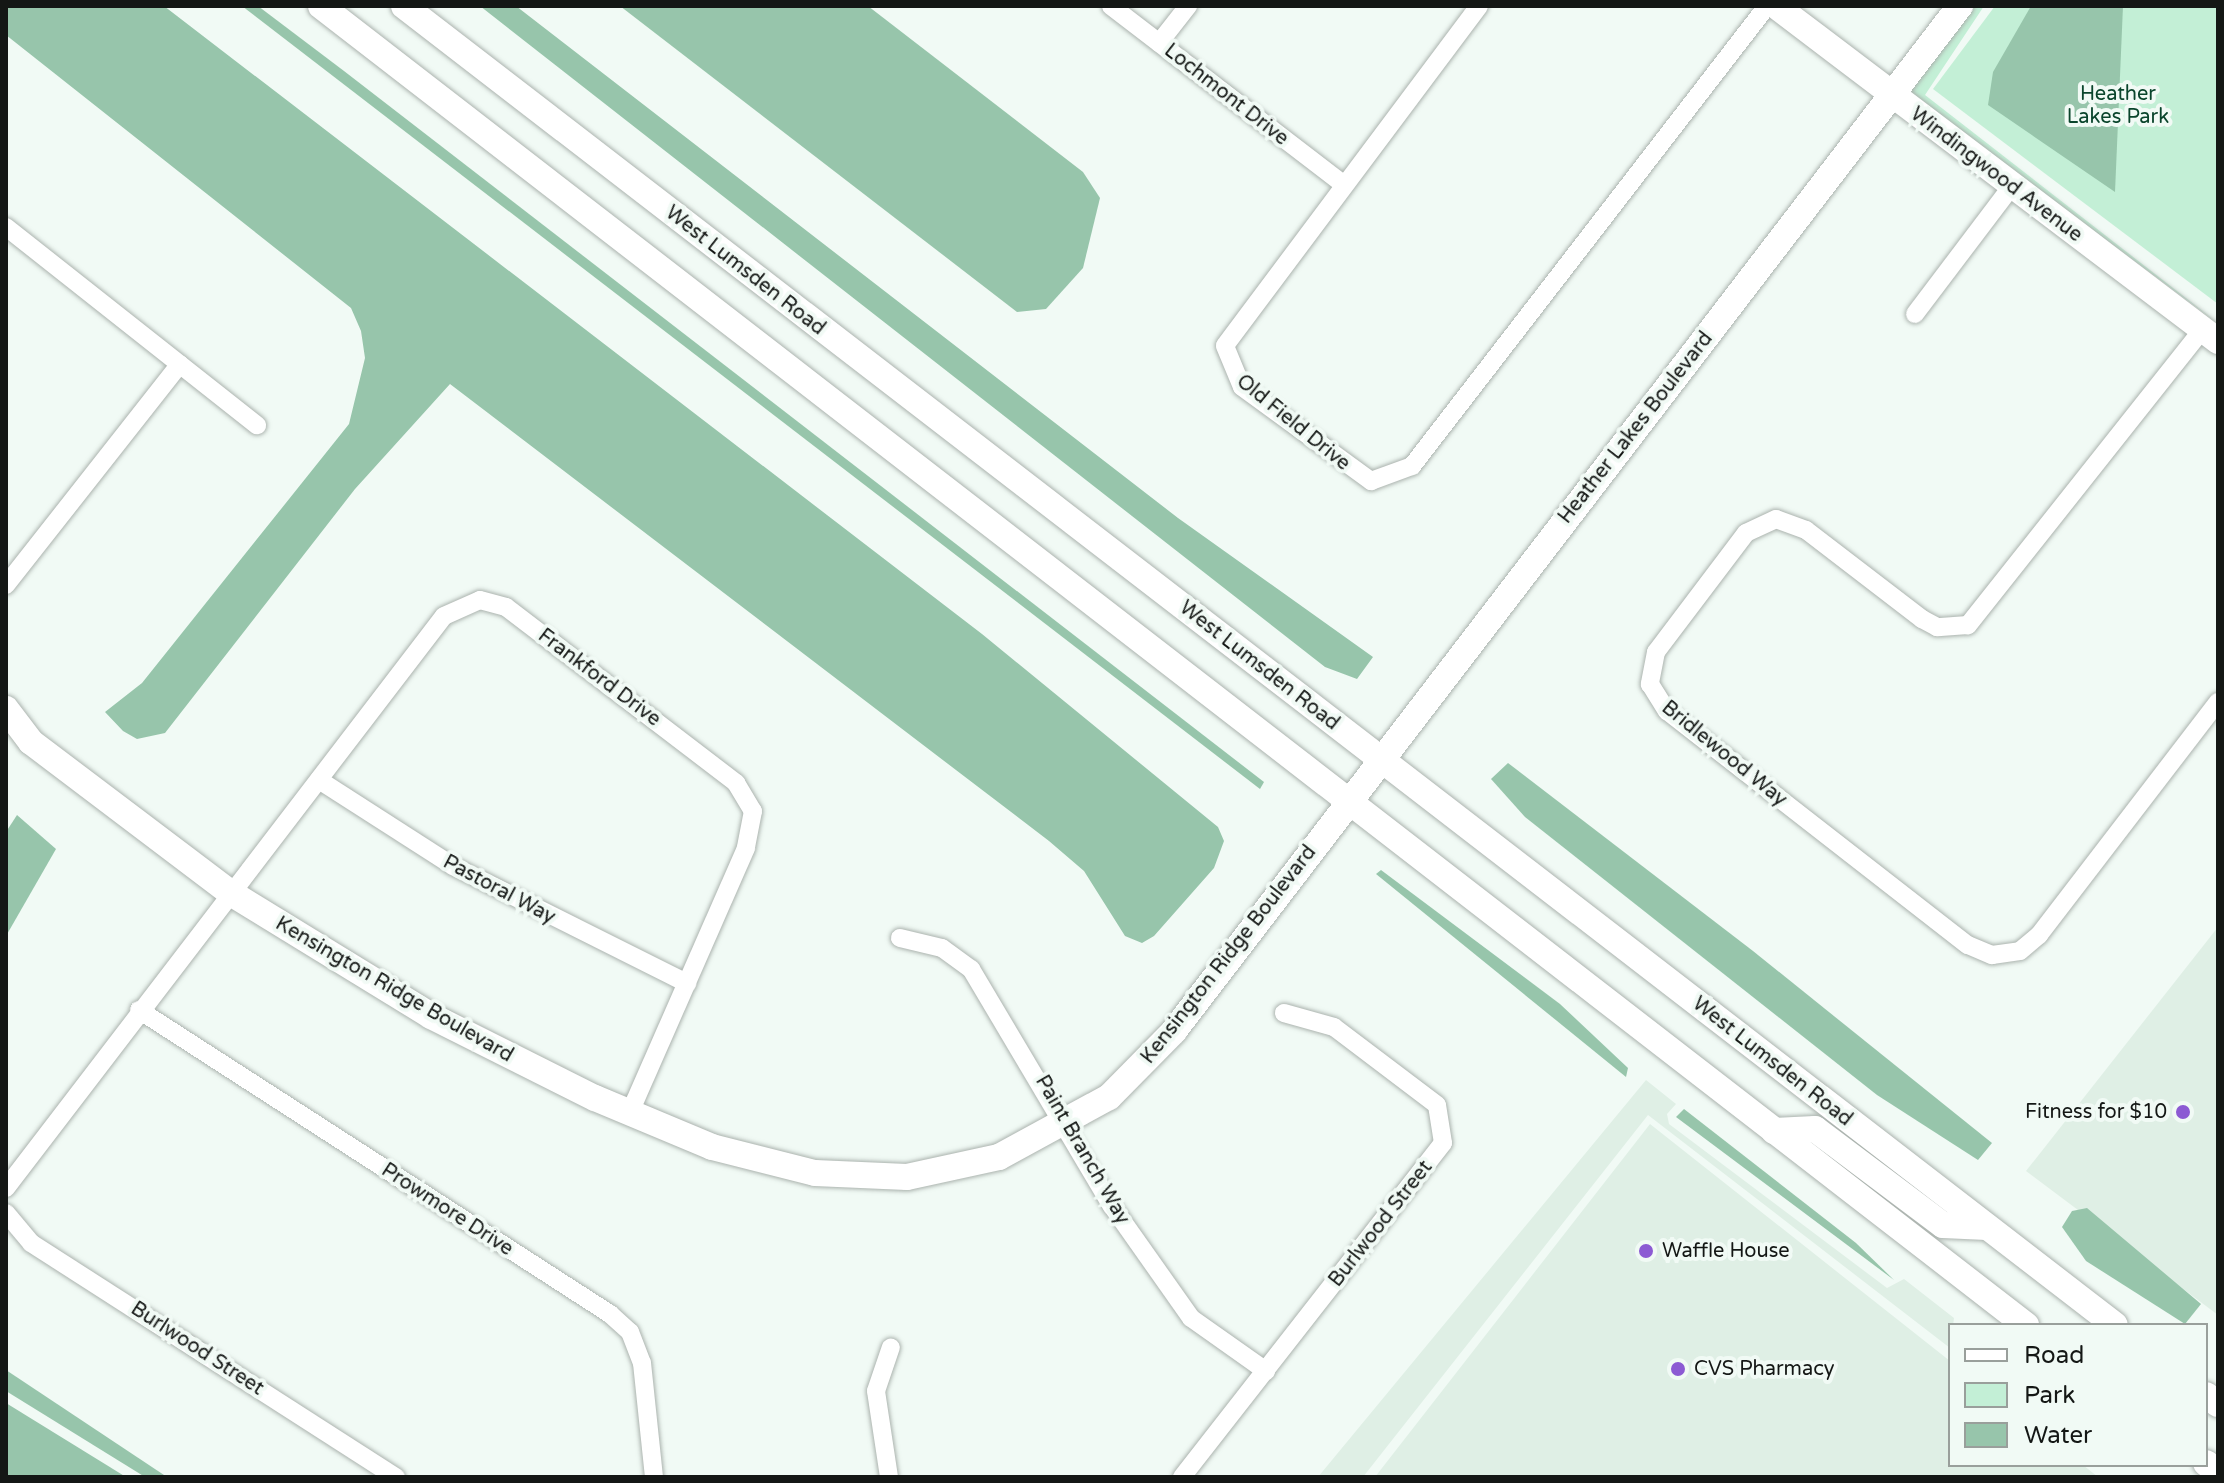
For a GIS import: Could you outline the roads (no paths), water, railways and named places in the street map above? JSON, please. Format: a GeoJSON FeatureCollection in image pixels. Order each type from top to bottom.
{"type":"FeatureCollection","features":[{"type":"Feature","properties":{"kind":"main road"},"geometry":{"type":"LineString","coordinates":[[321,6],[2023,1323]]}},
{"type":"Feature","properties":{"kind":"main road","name":"West Lumsden Road"},"geometry":{"type":"LineString","coordinates":[[404,6],[2112,1323]]}},
{"type":"Feature","properties":{"kind":"main road","name":"Windingwood Avenue"},"geometry":{"type":"LineString","coordinates":[[1776,6],[2210,336]]}},
{"type":"Feature","properties":{"kind":"main road","name":"Heather Lakes Boulevard"},"geometry":{"type":"LineString","coordinates":[[1381,760],[1960,6]]}},
{"type":"Feature","properties":{"kind":"main road","name":"Kensington Ridge Boulevard"},"geometry":{"type":"LineString","coordinates":[[6,709],[19,740],[229,892],[431,1016],[629,1114],[759,1162],[874,1178],[977,1164],[1067,1124],[1116,1091],[1174,1031],[1381,760]]}},
{"type":"Feature","properties":{"kind":"main road"},"geometry":{"type":"LineString","coordinates":[[1774,1131],[1815,1129],[1943,1225],[1987,1227]]}},
{"type":"Feature","properties":{"kind":"street","name":"Lochmont Drive"},"geometry":{"type":"LineString","coordinates":[[1111,6],[1342,183]]}},
{"type":"Feature","properties":{"kind":"street"},"geometry":{"type":"LineString","coordinates":[[1159,43],[1188,6]]}},
{"type":"Feature","properties":{"kind":"street","name":"Old Field Drive"},"geometry":{"type":"LineString","coordinates":[[1479,6],[1230,331],[1227,361],[1242,387],[1355,474],[1387,481],[1412,466],[1767,6]]}},
{"type":"Feature","properties":{"kind":"street"},"geometry":{"type":"LineString","coordinates":[[1915,314],[2011,187]]}},
{"type":"Feature","properties":{"kind":"street"},"geometry":{"type":"LineString","coordinates":[[6,227],[257,425]]}},
{"type":"Feature","properties":{"kind":"street","name":"Bridlewood Way"},"geometry":{"type":"LineString","coordinates":[[2210,336],[1981,616],[1937,627],[1806,530],[1776,519],[1746,533],[1656,652],[1650,684],[1667,711],[1968,945],[1992,955],[2020,951],[2039,935],[2218,702]]}},
{"type":"Feature","properties":{"kind":"street"},"geometry":{"type":"LineString","coordinates":[[6,585],[180,364]]}},
{"type":"Feature","properties":{"kind":"street","name":"Frankford Drive"},"geometry":{"type":"LineString","coordinates":[[229,892],[451,609],[480,600],[506,607],[747,795],[749,841],[629,1114]]}},
{"type":"Feature","properties":{"kind":"street","name":"Pastoral Way"},"geometry":{"type":"LineString","coordinates":[[319,780],[453,866],[687,983]]}},
{"type":"Feature","properties":{"kind":"street"},"geometry":{"type":"LineString","coordinates":[[6,1188],[229,892]]}},
{"type":"Feature","properties":{"kind":"street","name":"Paint Branch Way"},"geometry":{"type":"LineString","coordinates":[[900,938],[942,948],[971,969],[1067,1124],[1112,1206],[1191,1318],[1266,1371]]}},
{"type":"Feature","properties":{"kind":"street","name":"Prowmore Drive"},"geometry":{"type":"LineString","coordinates":[[139,1010],[610,1314],[630,1332],[642,1363],[654,1477]]}},
{"type":"Feature","properties":{"kind":"street","name":"Burlwood Street"},"geometry":{"type":"LineString","coordinates":[[1182,1477],[1443,1143],[1437,1105],[1334,1027],[1284,1013]]}},
{"type":"Feature","properties":{"kind":"street","name":"Burlwood Street"},"geometry":{"type":"LineString","coordinates":[[6,1213],[31,1243],[396,1477]]}},
{"type":"Feature","properties":{"kind":"street"},"geometry":{"type":"LineString","coordinates":[[889,1477],[876,1391],[891,1347]]}},
{"type":"Feature","properties":{"kind":"water"},"geometry":{"type":"Polygon","coordinates":[[[6,6],[164,6],[982,634],[1218,827],[1224,841],[1214,868],[1154,936],[1142,943],[1125,936],[1084,871],[1049,841],[450,384],[355,489],[165,733],[137,739],[123,731],[105,712],[142,683],[349,424],[365,358],[361,331],[351,308],[6,35],[6,6]]]}},
{"type":"Feature","properties":{"kind":"water"},"geometry":{"type":"Polygon","coordinates":[[[242,6],[258,6],[344,71],[1264,782],[1260,789],[242,6]]]}},
{"type":"Feature","properties":{"kind":"water"},"geometry":{"type":"Polygon","coordinates":[[[480,6],[516,6],[1178,518],[1373,657],[1357,679],[1325,667],[480,6]]]}},
{"type":"Feature","properties":{"kind":"water"},"geometry":{"type":"Polygon","coordinates":[[[620,6],[868,6],[1083,172],[1100,198],[1083,268],[1046,309],[1017,312],[620,6]]]}},
{"type":"Feature","properties":{"kind":"water"},"geometry":{"type":"Polygon","coordinates":[[[2031,6],[2123,6],[2115,192],[1988,105],[1993,72],[2031,6]]]}},
{"type":"Feature","properties":{"kind":"water"},"geometry":{"type":"Polygon","coordinates":[[[1508,763],[1753,951],[1992,1143],[1978,1160],[1877,1095],[1525,817],[1491,779],[1508,763]]]}},
{"type":"Feature","properties":{"kind":"water"},"geometry":{"type":"Polygon","coordinates":[[[17,815],[56,849],[6,936],[6,832],[17,815]]]}},
{"type":"Feature","properties":{"kind":"water"},"geometry":{"type":"Polygon","coordinates":[[[1381,870],[1560,1004],[1628,1068],[1626,1077],[1376,874],[1381,870]]]}},
{"type":"Feature","properties":{"kind":"water"},"geometry":{"type":"Polygon","coordinates":[[[1684,1109],[1856,1243],[1894,1280],[1676,1117],[1684,1109]]]}},
{"type":"Feature","properties":{"kind":"water"},"geometry":{"type":"Polygon","coordinates":[[[2087,1208],[2201,1304],[2186,1323],[2086,1261],[2062,1227],[2072,1211],[2087,1208]]]}},
{"type":"Feature","properties":{"kind":"water"},"geometry":{"type":"Polygon","coordinates":[[[6,1370],[167,1477],[145,1477],[6,1391],[6,1370]]]}},
{"type":"Feature","properties":{"kind":"water"},"geometry":{"type":"Polygon","coordinates":[[[6,1403],[126,1477],[6,1477],[6,1403]]]}},
{"type":"Feature","properties":{"kind":"place","name":"Fitness for $10"},"geometry":{"type":"Point","coordinates":[2183,1112]}},
{"type":"Feature","properties":{"kind":"place","name":"Waffle House"},"geometry":{"type":"Point","coordinates":[1646,1251]}},
{"type":"Feature","properties":{"kind":"place","name":"CVS Pharmacy"},"geometry":{"type":"Point","coordinates":[1678,1369]}},
{"type":"Feature","properties":{"kind":"park label","name":"Heather Lakes Park"},"geometry":{"type":"Point","coordinates":[2118,106]}}]}
